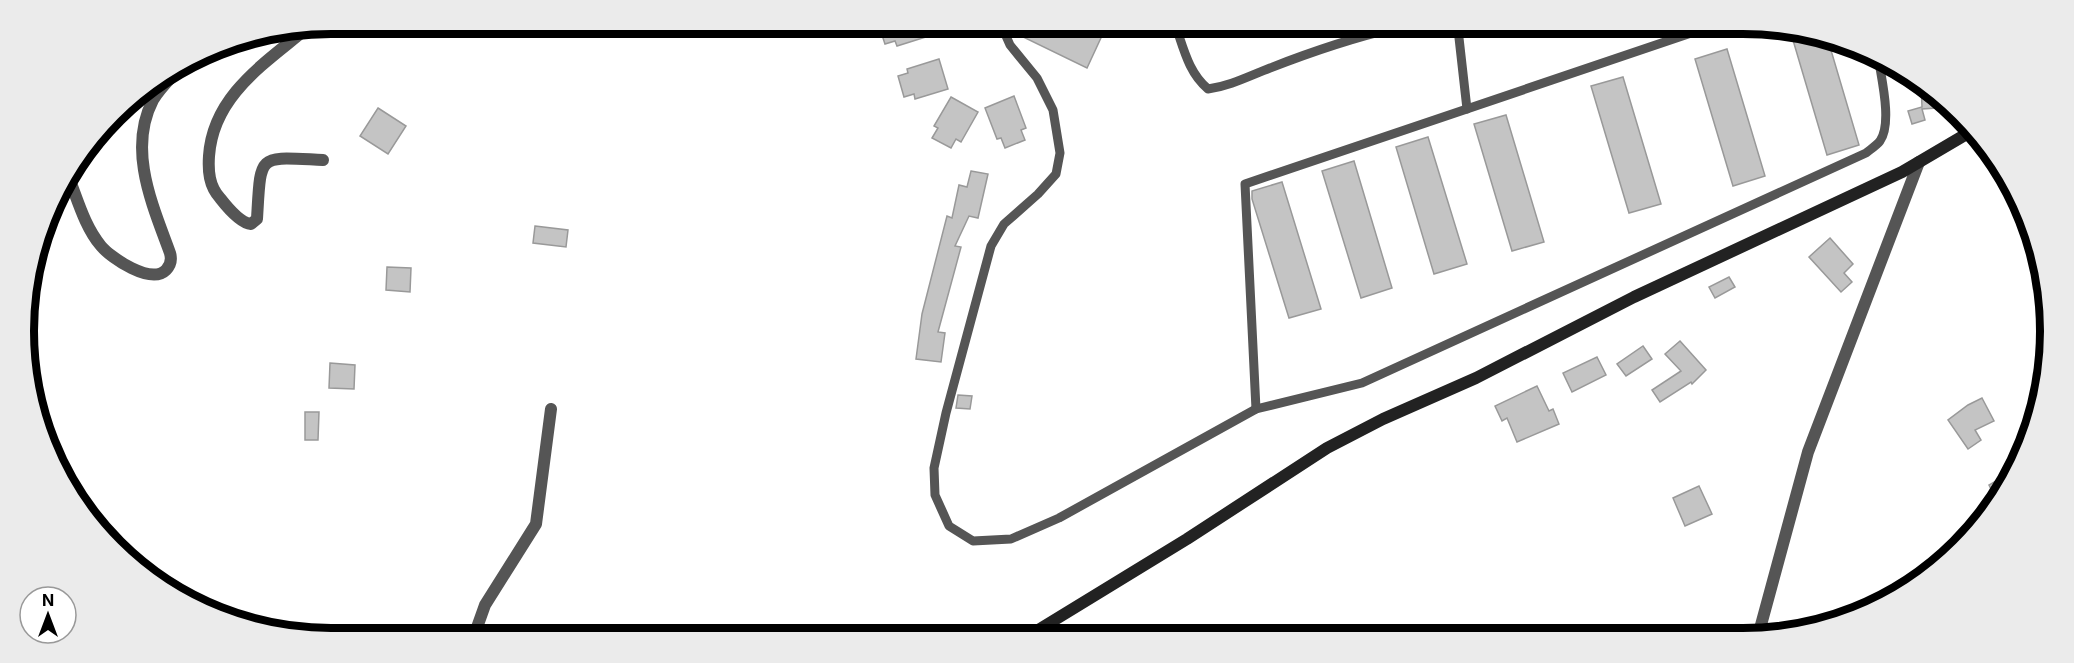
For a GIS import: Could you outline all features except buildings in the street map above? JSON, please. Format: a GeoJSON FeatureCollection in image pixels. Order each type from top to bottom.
{"type":"FeatureCollection","features":[{"type":"Feature","properties":{"kind":"main road"},"geometry":{"type":"LineString","coordinates":[[1041,628],[1354,433],[1476,378],[1634,297],[1902,172],[1965,135]]}},
{"type":"Feature","properties":{"kind":"street"},"geometry":{"type":"LineString","coordinates":[[297,37],[252,74],[230,97],[215,125],[211,140],[208,168],[211,184],[220,198],[244,222],[251,224],[257,219],[261,171],[268,161],[280,158],[323,160]]}},
{"type":"Feature","properties":{"kind":"street"},"geometry":{"type":"LineString","coordinates":[[72,186],[89,228],[107,252],[133,269],[158,274],[168,269],[171,259],[148,193],[143,165],[143,142],[147,116],[160,90]]}},
{"type":"Feature","properties":{"kind":"street"},"geometry":{"type":"LineString","coordinates":[[1760,628],[1808,452],[1919,162]]}},
{"type":"Feature","properties":{"kind":"street"},"geometry":{"type":"LineString","coordinates":[[477,628],[484,605],[536,524],[551,409]]}},
{"type":"Feature","properties":{"kind":"lane"},"geometry":{"type":"LineString","coordinates":[[1005,34],[1010,45],[1037,78],[1053,110],[1060,153],[1056,174],[1038,194],[1004,224],[991,246],[946,413],[934,468],[935,495],[949,526],[973,541],[1011,539],[1059,518],[1256,409],[1362,382],[1866,153],[1881,140],[1886,125],[1880,68]]}},
{"type":"Feature","properties":{"kind":"lane"},"geometry":{"type":"LineString","coordinates":[[1178,34],[1197,80],[1208,89],[1224,87],[1270,68],[1370,34]]}},
{"type":"Feature","properties":{"kind":"lane"},"geometry":{"type":"LineString","coordinates":[[1459,34],[1467,109]]}},
{"type":"Feature","properties":{"kind":"lane"},"geometry":{"type":"LineString","coordinates":[[1256,409],[1245,184],[1688,34]]}}]}
